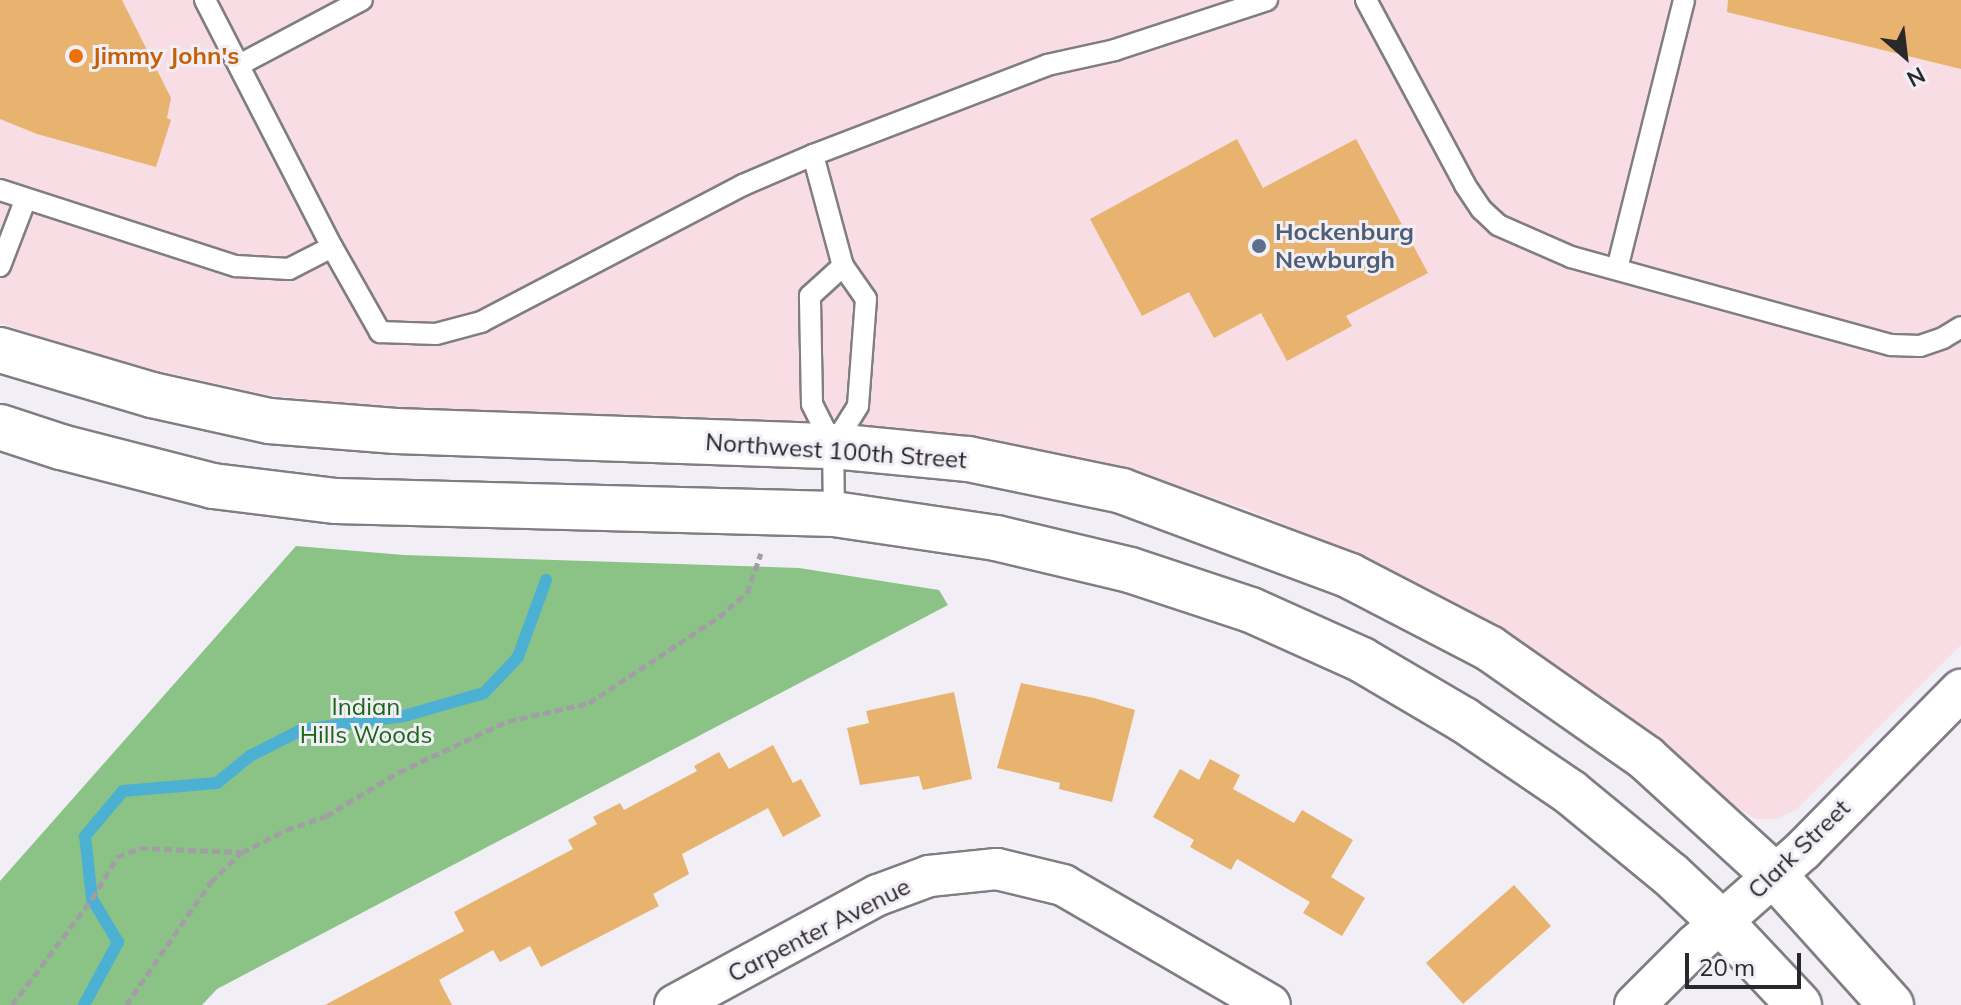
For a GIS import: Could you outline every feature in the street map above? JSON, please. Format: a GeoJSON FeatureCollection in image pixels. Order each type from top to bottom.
{"type":"FeatureCollection","features":[{"type":"Feature","properties":{"kind":"main road","name":"Northwest 100th Street"},"geometry":{"type":"LineString","coordinates":[[0,350],[152,395],[269,421],[396,431],[833,446],[968,459],[1122,491],[1350,576],[1489,648],[1646,758],[1774,875],[1891,1005]]}},
{"type":"Feature","properties":{"kind":"main road"},"geometry":{"type":"LineString","coordinates":[[0,427],[61,447],[213,486],[336,501],[834,514],[996,538],[1130,570],[1251,610],[1348,654],[1464,720],[1570,792],[1721,922],[1799,1005]]}},
{"type":"Feature","properties":{"kind":"street","name":"Clark Street"},"geometry":{"type":"LineString","coordinates":[[1635,1005],[1774,875],[1961,690]]}},
{"type":"Feature","properties":{"kind":"street","name":"Carpenter Avenue"},"geometry":{"type":"LineString","coordinates":[[675,1005],[878,895],[929,876],[997,869],[1063,885],[1270,1005]]}},
{"type":"Feature","properties":{"kind":"lane"},"geometry":{"type":"LineString","coordinates":[[205,0],[332,247],[380,332],[436,334],[472,327],[743,185],[813,155],[1047,65],[1115,50],[1267,0]]}},
{"type":"Feature","properties":{"kind":"lane"},"geometry":{"type":"LineString","coordinates":[[239,65],[362,0]]}},
{"type":"Feature","properties":{"kind":"lane"},"geometry":{"type":"LineString","coordinates":[[1366,0],[1481,209],[1498,225],[1520,236],[1617,269],[1891,345],[1920,346],[1943,338],[1961,327]]}},
{"type":"Feature","properties":{"kind":"lane"},"geometry":{"type":"LineString","coordinates":[[1617,269],[1684,0]]}},
{"type":"Feature","properties":{"kind":"lane"},"geometry":{"type":"LineString","coordinates":[[813,155],[843,266],[866,299],[858,406],[833,446]]}},
{"type":"Feature","properties":{"kind":"lane"},"geometry":{"type":"LineString","coordinates":[[0,190],[25,201],[250,268],[289,269],[332,247]]}},
{"type":"Feature","properties":{"kind":"lane"},"geometry":{"type":"LineString","coordinates":[[0,266],[25,201]]}},
{"type":"Feature","properties":{"kind":"lane"},"geometry":{"type":"LineString","coordinates":[[834,514],[833,446],[812,404],[810,296],[843,266]]}},
{"type":"Feature","properties":{"kind":"path"},"geometry":{"type":"LineString","coordinates":[[126,1005],[211,882],[242,852],[326,816],[399,772],[508,721],[589,703],[719,617],[747,593],[761,552]]}},
{"type":"Feature","properties":{"kind":"path"},"geometry":{"type":"LineString","coordinates":[[12,1005],[92,899],[117,857],[140,848],[242,852]]}},
{"type":"Feature","properties":{"kind":"shaded area"},"geometry":{"type":"Polygon","coordinates":[[[0,0],[1961,0],[1961,645],[1797,809],[1777,819],[1756,819],[1739,809],[1611,703],[1499,629],[1357,554],[1247,509],[1133,471],[971,439],[737,418],[395,408],[267,395],[151,369],[45,338],[0,323],[0,0]]]}},
{"type":"Feature","properties":{"kind":"green space","name":"Indian Hills Woods"},"geometry":{"type":"Polygon","coordinates":[[[296,546],[404,555],[799,568],[939,590],[948,605],[217,989],[202,1005],[0,1005],[0,881],[296,546]]]}},
{"type":"Feature","properties":{"kind":"building"},"geometry":{"type":"Polygon","coordinates":[[[0,0],[122,0],[171,98],[167,118],[171,120],[156,167],[37,134],[0,119],[0,0]]]}},
{"type":"Feature","properties":{"kind":"building"},"geometry":{"type":"Polygon","coordinates":[[[1728,0],[1961,0],[1961,69],[1727,12],[1728,0]]]}},
{"type":"Feature","properties":{"kind":"building","name":"Hockenburg Newburgh"},"geometry":{"type":"Polygon","coordinates":[[[1237,139],[1263,188],[1356,139],[1428,273],[1346,316],[1352,326],[1287,361],[1261,313],[1214,338],[1189,292],[1142,316],[1090,219],[1237,139]]]}},
{"type":"Feature","properties":{"kind":"building"},"geometry":{"type":"Polygon","coordinates":[[[1021,683],[1135,710],[1112,802],[1059,789],[1060,783],[997,768],[1021,683]]]}},
{"type":"Feature","properties":{"kind":"building"},"geometry":{"type":"Polygon","coordinates":[[[954,692],[972,779],[923,790],[919,776],[860,785],[847,728],[869,723],[866,711],[954,692]]]}},
{"type":"Feature","properties":{"kind":"building"},"geometry":{"type":"Polygon","coordinates":[[[773,745],[793,783],[801,779],[821,816],[783,837],[768,808],[682,854],[689,874],[653,894],[659,906],[541,967],[530,946],[500,962],[493,950],[439,980],[452,1005],[325,1005],[464,931],[454,912],[573,849],[568,840],[597,824],[593,817],[620,803],[624,810],[697,771],[694,766],[719,752],[729,769],[773,745]]]}},
{"type":"Feature","properties":{"kind":"building"},"geometry":{"type":"Polygon","coordinates":[[[1210,759],[1240,775],[1233,789],[1294,823],[1302,810],[1353,840],[1331,877],[1365,898],[1342,936],[1303,913],[1310,902],[1237,859],[1231,870],[1190,847],[1194,840],[1153,817],[1180,769],[1199,780],[1210,759]]]}},
{"type":"Feature","properties":{"kind":"building"},"geometry":{"type":"Polygon","coordinates":[[[1514,885],[1551,926],[1463,1004],[1426,963],[1514,885]]]}},
{"type":"Feature","properties":{"kind":"waterway"},"geometry":{"type":"LineString","coordinates":[[84,1005],[118,942],[92,899],[85,836],[123,791],[217,783],[250,756],[301,730],[404,716],[484,693],[518,657],[546,580]]}},
{"type":"Feature","properties":{"kind":"place","name":"Jimmy John's"},"geometry":{"type":"Point","coordinates":[76,56]}},
{"type":"Feature","properties":{"kind":"place","name":"Hockenburg Newburgh"},"geometry":{"type":"Point","coordinates":[1259,246]}}]}
